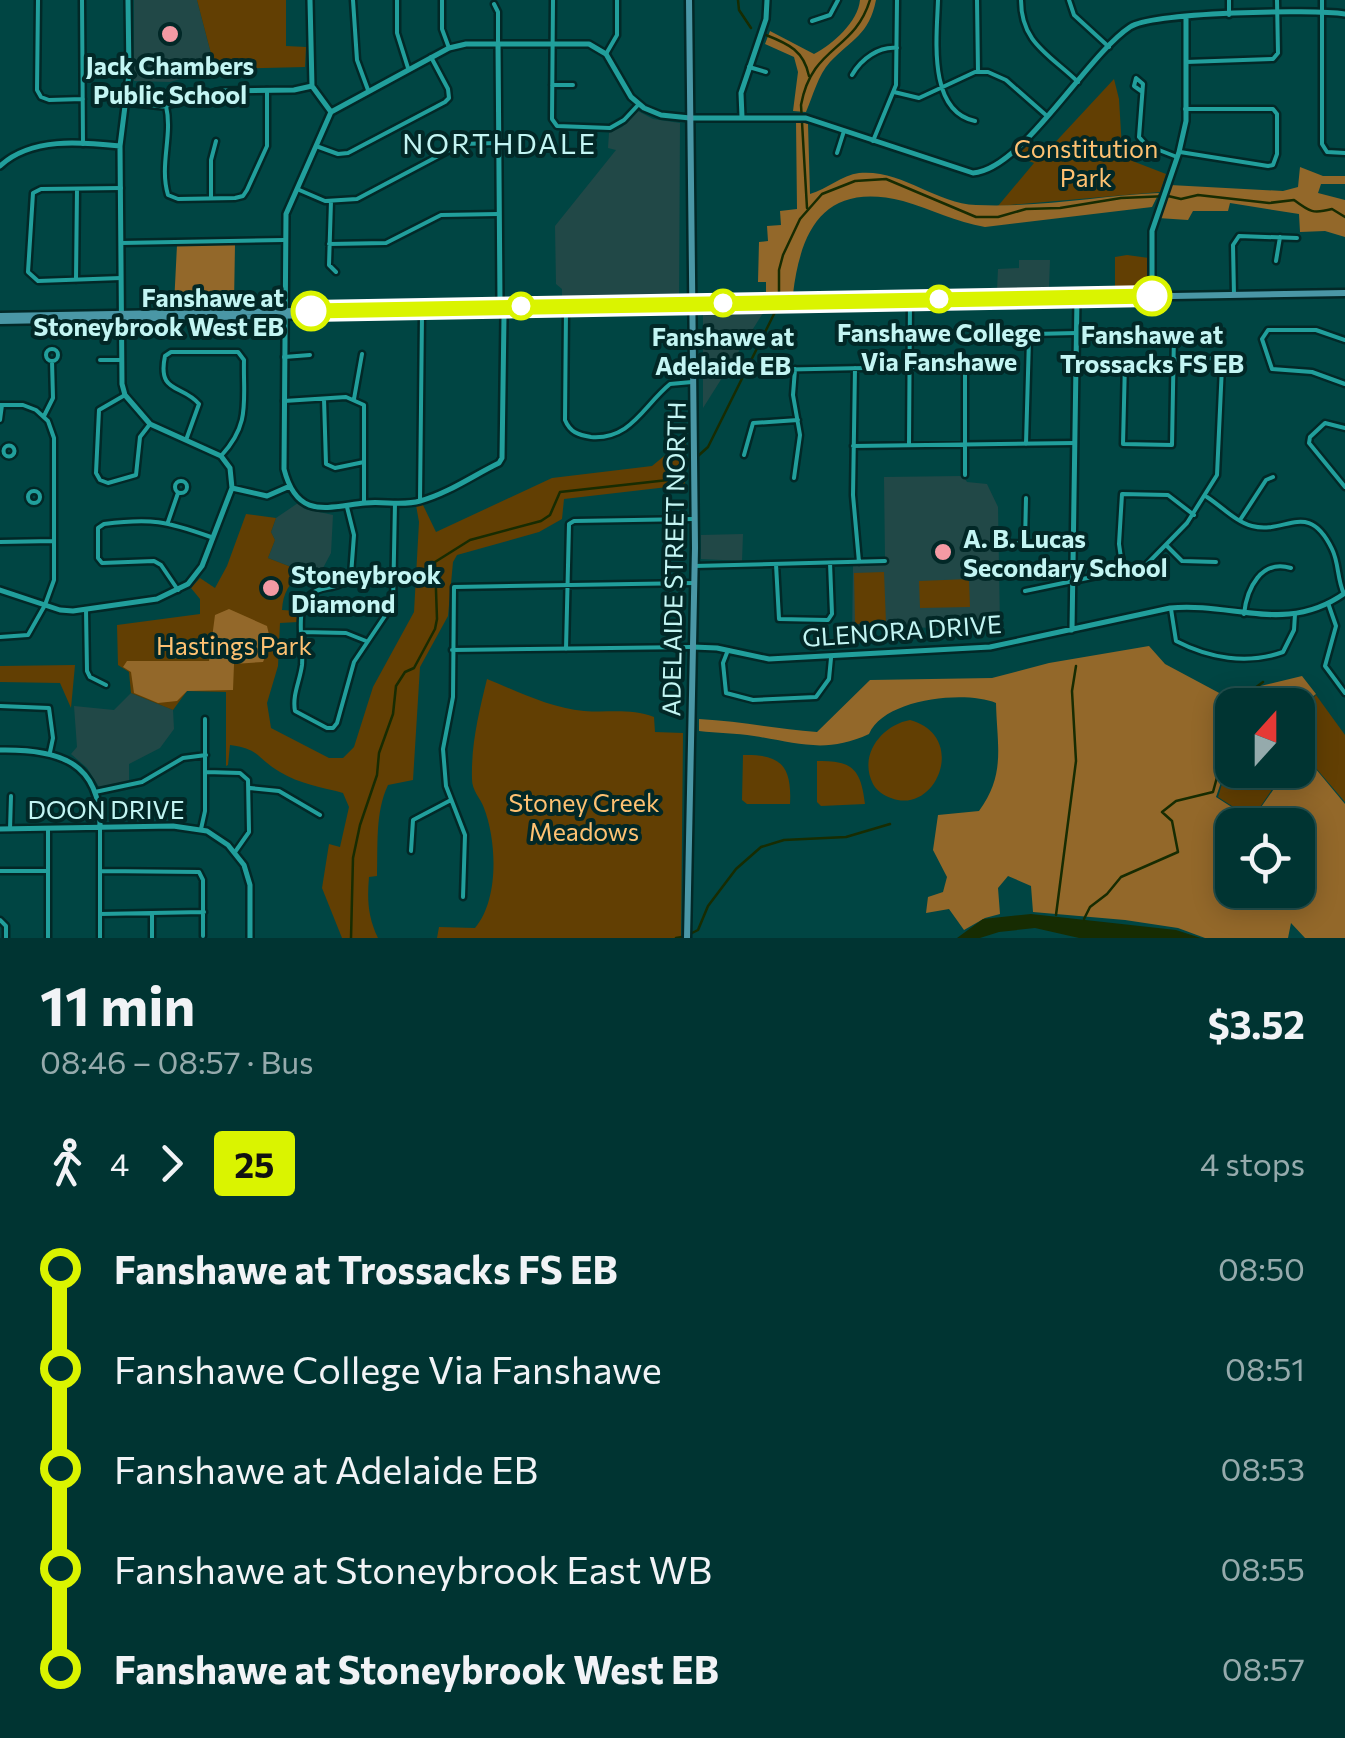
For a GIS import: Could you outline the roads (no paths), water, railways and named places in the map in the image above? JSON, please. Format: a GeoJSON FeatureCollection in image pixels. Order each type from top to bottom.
{"type":"FeatureCollection","features":[{"type":"Feature","properties":{"kind":"main road","name":"ADELAIDE STREET NORTH"},"geometry":{"type":"LineString","coordinates":[[687,938],[694,583],[689,0]]}},
{"type":"Feature","properties":{"kind":"main road"},"geometry":{"type":"LineString","coordinates":[[285,314],[1345,293]]}},
{"type":"Feature","properties":{"kind":"main road"},"geometry":{"type":"LineString","coordinates":[[0,318],[692,307]]}},
{"type":"Feature","properties":{"kind":"street"},"geometry":{"type":"LineString","coordinates":[[38,0],[38,90],[49,100],[83,98]]}},
{"type":"Feature","properties":{"kind":"street"},"geometry":{"type":"LineString","coordinates":[[82,0],[82,144]]}},
{"type":"Feature","properties":{"kind":"street"},"geometry":{"type":"LineString","coordinates":[[0,590],[60,610],[156,599],[178,590],[196,575],[232,488],[230,468],[221,456],[150,424],[126,396],[121,360],[120,146],[126,102],[128,0]]}},
{"type":"Feature","properties":{"kind":"street"},"geometry":{"type":"LineString","coordinates":[[310,0],[312,86],[331,112]]}},
{"type":"Feature","properties":{"kind":"street"},"geometry":{"type":"LineString","coordinates":[[353,0],[356,60],[368,90]]}},
{"type":"Feature","properties":{"kind":"street"},"geometry":{"type":"LineString","coordinates":[[398,0],[396,34],[408,70]]}},
{"type":"Feature","properties":{"kind":"street"},"geometry":{"type":"LineString","coordinates":[[442,0],[442,30],[449,48]]}},
{"type":"Feature","properties":{"kind":"street"},"geometry":{"type":"LineString","coordinates":[[553,0],[552,119],[557,126],[610,128],[639,104]]}},
{"type":"Feature","properties":{"kind":"street"},"geometry":{"type":"LineString","coordinates":[[606,54],[616,35],[618,0]]}},
{"type":"Feature","properties":{"kind":"street"},"geometry":{"type":"LineString","coordinates":[[742,117],[741,93],[766,19],[767,0]]}},
{"type":"Feature","properties":{"kind":"street"},"geometry":{"type":"LineString","coordinates":[[812,21],[830,15],[838,0]]}},
{"type":"Feature","properties":{"kind":"street"},"geometry":{"type":"LineString","coordinates":[[874,141],[894,92],[897,0]]}},
{"type":"Feature","properties":{"kind":"street"},"geometry":{"type":"LineString","coordinates":[[938,0],[936,75],[957,113],[975,120]]}},
{"type":"Feature","properties":{"kind":"street"},"geometry":{"type":"LineString","coordinates":[[977,0],[978,72]]}},
{"type":"Feature","properties":{"kind":"street"},"geometry":{"type":"LineString","coordinates":[[1021,0],[1026,34],[1078,82]]}},
{"type":"Feature","properties":{"kind":"street"},"geometry":{"type":"LineString","coordinates":[[1069,0],[1074,15],[1109,47]]}},
{"type":"Feature","properties":{"kind":"street"},"geometry":{"type":"LineString","coordinates":[[1229,15],[1230,0]]}},
{"type":"Feature","properties":{"kind":"street"},"geometry":{"type":"LineString","coordinates":[[1186,62],[1273,60],[1278,53],[1277,0]]}},
{"type":"Feature","properties":{"kind":"street"},"geometry":{"type":"LineString","coordinates":[[1322,0],[1322,144],[1327,152],[1345,153]]}},
{"type":"Feature","properties":{"kind":"street"},"geometry":{"type":"LineString","coordinates":[[494,4],[498,12],[498,43],[498,142],[498,214],[502,458],[420,501],[316,508],[290,486],[284,469],[286,214],[331,112],[449,48],[498,43],[589,44],[606,54],[639,104],[667,117],[795,116],[964,172],[982,172],[1001,163],[1109,47],[1130,27],[1143,21],[1186,16],[1345,14]]}},
{"type":"Feature","properties":{"kind":"street"},"geometry":{"type":"LineString","coordinates":[[1152,296],[1152,230],[1178,155],[1185,109],[1186,16]]}},
{"type":"Feature","properties":{"kind":"street"},"geometry":{"type":"LineString","coordinates":[[852,74],[880,50],[897,48]]}},
{"type":"Feature","properties":{"kind":"street"},"geometry":{"type":"LineString","coordinates":[[316,146],[338,154],[348,153],[445,102],[448,89],[431,57]]}},
{"type":"Feature","properties":{"kind":"street"},"geometry":{"type":"LineString","coordinates":[[749,67],[766,72]]}},
{"type":"Feature","properties":{"kind":"street"},"geometry":{"type":"LineString","coordinates":[[894,92],[918,98],[978,72],[1006,80],[1046,116]]}},
{"type":"Feature","properties":{"kind":"street"},"geometry":{"type":"LineString","coordinates":[[552,84],[573,85]]}},
{"type":"Feature","properties":{"kind":"street"},"geometry":{"type":"LineString","coordinates":[[126,102],[166,106],[221,91],[312,86]]}},
{"type":"Feature","properties":{"kind":"street"},"geometry":{"type":"LineString","coordinates":[[166,106],[169,118],[164,155],[168,195],[178,200],[234,198],[243,196],[247,190],[266,146],[267,90]]}},
{"type":"Feature","properties":{"kind":"street"},"geometry":{"type":"LineString","coordinates":[[1141,90],[1139,137],[1146,145],[1178,155],[1273,164],[1277,154],[1274,109],[1185,109]]}},
{"type":"Feature","properties":{"kind":"street"},"geometry":{"type":"LineString","coordinates":[[837,153],[844,131]]}},
{"type":"Feature","properties":{"kind":"street"},"geometry":{"type":"LineString","coordinates":[[211,198],[211,160],[216,141]]}},
{"type":"Feature","properties":{"kind":"street"},"geometry":{"type":"LineString","coordinates":[[297,189],[331,201],[367,196],[461,144],[498,142]]}},
{"type":"Feature","properties":{"kind":"street"},"geometry":{"type":"LineString","coordinates":[[0,166],[28,148],[120,146]]}},
{"type":"Feature","properties":{"kind":"street"},"geometry":{"type":"LineString","coordinates":[[120,188],[41,189],[33,194],[28,272],[38,281],[121,278]]}},
{"type":"Feature","properties":{"kind":"street"},"geometry":{"type":"LineString","coordinates":[[76,280],[77,189]]}},
{"type":"Feature","properties":{"kind":"street"},"geometry":{"type":"LineString","coordinates":[[331,201],[329,265],[336,272]]}},
{"type":"Feature","properties":{"kind":"street"},"geometry":{"type":"LineString","coordinates":[[330,244],[386,242],[440,215],[498,214]]}},
{"type":"Feature","properties":{"kind":"street"},"geometry":{"type":"LineString","coordinates":[[1234,295],[1235,240],[1244,234],[1297,238]]}},
{"type":"Feature","properties":{"kind":"street"},"geometry":{"type":"LineString","coordinates":[[1276,262],[1280,237]]}},
{"type":"Feature","properties":{"kind":"street"},"geometry":{"type":"LineString","coordinates":[[121,243],[284,240]]}},
{"type":"Feature","properties":{"kind":"street"},"geometry":{"type":"LineString","coordinates":[[1072,630],[1077,297]]}},
{"type":"Feature","properties":{"kind":"street"},"geometry":{"type":"LineString","coordinates":[[909,445],[910,299]]}},
{"type":"Feature","properties":{"kind":"street"},"geometry":{"type":"LineString","coordinates":[[566,310],[565,420],[576,433],[591,436],[624,432],[670,384],[694,383]]}},
{"type":"Feature","properties":{"kind":"street"},"geometry":{"type":"LineString","coordinates":[[420,501],[422,314]]}},
{"type":"Feature","properties":{"kind":"street"},"geometry":{"type":"LineString","coordinates":[[1345,340],[1308,330],[1268,330],[1262,339],[1272,369],[1312,372],[1345,384]]}},
{"type":"Feature","properties":{"kind":"street"},"geometry":{"type":"LineString","coordinates":[[1026,444],[1029,338],[1034,334],[1076,333]]}},
{"type":"Feature","properties":{"kind":"street"},"geometry":{"type":"LineString","coordinates":[[1125,362],[1124,444],[1167,446],[1174,440],[1174,334]]}},
{"type":"Feature","properties":{"kind":"street"},"geometry":{"type":"LineString","coordinates":[[186,440],[198,404],[192,396],[167,382],[163,375],[164,356],[171,352],[238,352],[244,360],[243,424],[236,440],[221,456]]}},
{"type":"Feature","properties":{"kind":"street"},"geometry":{"type":"LineString","coordinates":[[354,399],[362,354]]}},
{"type":"Feature","properties":{"kind":"street"},"geometry":{"type":"LineString","coordinates":[[284,357],[310,355]]}},
{"type":"Feature","properties":{"kind":"street"},"geometry":{"type":"LineString","coordinates":[[1025,591],[1144,566],[1194,515],[1218,468],[1221,362],[1214,357],[1076,364]]}},
{"type":"Feature","properties":{"kind":"street"},"geometry":{"type":"LineString","coordinates":[[100,360],[121,360]]}},
{"type":"Feature","properties":{"kind":"street"},"geometry":{"type":"LineString","coordinates":[[44,416],[53,398],[52,361]]}},
{"type":"Feature","properties":{"kind":"street"},"geometry":{"type":"LineString","coordinates":[[765,370],[965,366],[965,474]]}},
{"type":"Feature","properties":{"kind":"street"},"geometry":{"type":"LineString","coordinates":[[855,368],[854,514],[859,562]]}},
{"type":"Feature","properties":{"kind":"street"},"geometry":{"type":"LineString","coordinates":[[794,370],[799,449],[794,478]]}},
{"type":"Feature","properties":{"kind":"street"},"geometry":{"type":"LineString","coordinates":[[126,396],[99,410],[96,473],[100,480],[130,480],[136,475],[140,437],[150,424]]}},
{"type":"Feature","properties":{"kind":"street"},"geometry":{"type":"LineString","coordinates":[[284,401],[331,396],[354,399],[364,405],[364,503]]}},
{"type":"Feature","properties":{"kind":"street"},"geometry":{"type":"LineString","coordinates":[[324,399],[326,464],[335,468],[364,462]]}},
{"type":"Feature","properties":{"kind":"street"},"geometry":{"type":"LineString","coordinates":[[0,420],[1,405],[28,406],[44,416],[54,438],[54,580],[28,635],[0,637]]}},
{"type":"Feature","properties":{"kind":"street"},"geometry":{"type":"LineString","coordinates":[[744,455],[753,423],[798,420]]}},
{"type":"Feature","properties":{"kind":"street"},"geometry":{"type":"LineString","coordinates":[[1345,428],[1325,423],[1309,443],[1345,487]]}},
{"type":"Feature","properties":{"kind":"street"},"geometry":{"type":"LineString","coordinates":[[853,446],[1075,443]]}},
{"type":"Feature","properties":{"kind":"street"},"geometry":{"type":"LineString","coordinates":[[1240,520],[1266,480],[1273,477]]}},
{"type":"Feature","properties":{"kind":"street"},"geometry":{"type":"LineString","coordinates":[[232,488],[267,496],[290,486]]}},
{"type":"Feature","properties":{"kind":"street"},"geometry":{"type":"LineString","coordinates":[[168,522],[178,493]]}},
{"type":"Feature","properties":{"kind":"street"},"geometry":{"type":"LineString","coordinates":[[1123,572],[1119,544],[1122,494],[1168,494],[1194,515]]}},
{"type":"Feature","properties":{"kind":"street"},"geometry":{"type":"LineString","coordinates":[[40,496],[54,496]]}},
{"type":"Feature","properties":{"kind":"street"},"geometry":{"type":"LineString","coordinates":[[1206,496],[1257,527],[1296,520],[1310,523],[1334,554],[1337,578],[1344,593]]}},
{"type":"Feature","properties":{"kind":"street"},"geometry":{"type":"LineString","coordinates":[[1025,543],[1026,498]]}},
{"type":"Feature","properties":{"kind":"street"},"geometry":{"type":"LineString","coordinates":[[347,507],[354,535],[351,576],[336,589],[314,591],[306,599],[302,667],[293,706],[295,712],[327,728],[333,728],[337,722],[348,673],[392,604],[395,502]]}},
{"type":"Feature","properties":{"kind":"street"},"geometry":{"type":"LineString","coordinates":[[178,590],[154,561],[107,564],[98,558],[96,534],[104,524],[149,519],[213,538]]}},
{"type":"Feature","properties":{"kind":"street"},"geometry":{"type":"LineString","coordinates":[[566,649],[569,524],[694,519]]}},
{"type":"Feature","properties":{"kind":"street"},"geometry":{"type":"LineString","coordinates":[[0,542],[54,541]]}},
{"type":"Feature","properties":{"kind":"street"},"geometry":{"type":"LineString","coordinates":[[1000,543],[1074,544]]}},
{"type":"Feature","properties":{"kind":"street"},"geometry":{"type":"LineString","coordinates":[[1167,546],[1182,561],[1216,562]]}},
{"type":"Feature","properties":{"kind":"street"},"geometry":{"type":"LineString","coordinates":[[694,566],[885,561]]}},
{"type":"Feature","properties":{"kind":"street"},"geometry":{"type":"LineString","coordinates":[[776,564],[779,619],[828,620],[832,614],[830,563]]}},
{"type":"Feature","properties":{"kind":"street"},"geometry":{"type":"LineString","coordinates":[[1244,614],[1246,599],[1260,573],[1277,566],[1291,568]]}},
{"type":"Feature","properties":{"kind":"street"},"geometry":{"type":"LineString","coordinates":[[463,897],[465,835],[446,786],[442,742],[452,706],[454,587],[694,583]]}},
{"type":"Feature","properties":{"kind":"street","name":"GLENORA DRIVE"},"geometry":{"type":"LineString","coordinates":[[693,648],[728,650],[752,658],[832,658],[990,647],[1170,608],[1294,614],[1328,603],[1344,593]]}},
{"type":"Feature","properties":{"kind":"street"},"geometry":{"type":"LineString","coordinates":[[1328,603],[1335,615],[1336,630],[1325,666],[1345,693]]}},
{"type":"Feature","properties":{"kind":"street"},"geometry":{"type":"LineString","coordinates":[[1170,608],[1176,641],[1224,658],[1255,658],[1283,652],[1294,630],[1294,614]]}},
{"type":"Feature","properties":{"kind":"street"},"geometry":{"type":"LineString","coordinates":[[86,609],[87,671],[90,677],[106,685]]}},
{"type":"Feature","properties":{"kind":"street"},"geometry":{"type":"LineString","coordinates":[[1336,630],[1345,632]]}},
{"type":"Feature","properties":{"kind":"street"},"geometry":{"type":"LineString","coordinates":[[302,632],[346,633],[368,642]]}},
{"type":"Feature","properties":{"kind":"street"},"geometry":{"type":"LineString","coordinates":[[452,650],[693,648]]}},
{"type":"Feature","properties":{"kind":"street"},"geometry":{"type":"LineString","coordinates":[[728,650],[723,663],[726,693],[753,700],[816,697],[829,679],[832,658]]}},
{"type":"Feature","properties":{"kind":"street"},"geometry":{"type":"LineString","coordinates":[[0,706],[49,708],[53,738],[50,752]]}},
{"type":"Feature","properties":{"kind":"street"},"geometry":{"type":"LineString","coordinates":[[202,829],[205,720]]}},
{"type":"Feature","properties":{"kind":"street"},"geometry":{"type":"LineString","coordinates":[[0,750],[50,752],[75,764],[95,792],[100,828],[100,938]]}},
{"type":"Feature","properties":{"kind":"street"},"geometry":{"type":"LineString","coordinates":[[95,792],[142,782],[183,758],[206,754]]}},
{"type":"Feature","properties":{"kind":"street"},"geometry":{"type":"LineString","coordinates":[[206,772],[240,773],[245,775],[250,788],[249,832],[235,852],[250,885],[250,938]]}},
{"type":"Feature","properties":{"kind":"street"},"geometry":{"type":"LineString","coordinates":[[250,788],[279,791],[320,815]]}},
{"type":"Feature","properties":{"kind":"street"},"geometry":{"type":"LineString","coordinates":[[10,796],[10,829]]}},
{"type":"Feature","properties":{"kind":"street"},"geometry":{"type":"LineString","coordinates":[[411,851],[413,820],[451,800]]}},
{"type":"Feature","properties":{"kind":"street","name":"DOON DRIVE"},"geometry":{"type":"LineString","coordinates":[[0,828],[173,826],[202,829],[222,839],[235,852]]}},
{"type":"Feature","properties":{"kind":"street"},"geometry":{"type":"LineString","coordinates":[[48,829],[48,938]]}},
{"type":"Feature","properties":{"kind":"street"},"geometry":{"type":"LineString","coordinates":[[100,871],[194,869],[203,876],[203,936]]}},
{"type":"Feature","properties":{"kind":"street"},"geometry":{"type":"LineString","coordinates":[[0,871],[48,871]]}},
{"type":"Feature","properties":{"kind":"street"},"geometry":{"type":"LineString","coordinates":[[100,914],[204,912]]}},
{"type":"Feature","properties":{"kind":"street"},"geometry":{"type":"LineString","coordinates":[[152,913],[152,938]]}},
{"type":"Feature","properties":{"kind":"street"},"geometry":{"type":"LineString","coordinates":[[0,920],[6,926],[6,938]]}},
{"type":"Feature","properties":{"kind":"waterway"},"geometry":{"type":"LineString","coordinates":[[738,0],[739,10],[751,28]]}},
{"type":"Feature","properties":{"kind":"waterway"},"geometry":{"type":"LineString","coordinates":[[807,208],[801,105],[806,85],[823,59],[854,30],[870,0]]}},
{"type":"Feature","properties":{"kind":"waterway"},"geometry":{"type":"LineString","coordinates":[[766,35],[794,50],[809,76]]}},
{"type":"Feature","properties":{"kind":"waterway"},"geometry":{"type":"LineString","coordinates":[[779,299],[779,270],[800,219],[822,194],[855,181],[886,179],[976,217],[1121,198],[1181,199],[1198,195],[1269,203],[1294,200],[1312,211],[1332,209],[1345,217]]}},
{"type":"Feature","properties":{"kind":"waterway"},"geometry":{"type":"LineString","coordinates":[[351,938],[353,858],[360,825],[393,714],[396,686],[405,672],[414,668],[435,629],[435,562],[470,540],[541,521],[550,515],[560,492],[668,480],[681,463],[708,447],[778,306]]}},
{"type":"Feature","properties":{"kind":"waterway"},"geometry":{"type":"LineString","coordinates":[[1056,915],[1076,761],[1072,691],[1076,666]]}},
{"type":"Feature","properties":{"kind":"waterway"},"geometry":{"type":"LineString","coordinates":[[1255,688],[1263,682]]}},
{"type":"Feature","properties":{"kind":"waterway"},"geometry":{"type":"LineString","coordinates":[[1084,919],[1090,907],[1121,877],[1178,852],[1172,821],[1162,812],[1176,801],[1213,792],[1215,785]]}},
{"type":"Feature","properties":{"kind":"waterway"},"geometry":{"type":"LineString","coordinates":[[688,935],[698,930],[708,906],[736,869],[761,847],[784,840],[846,837],[890,824]]}},
{"type":"Feature","properties":{"kind":"waterway"},"geometry":{"type":"LineString","coordinates":[[676,938],[682,937]]}},
{"type":"Feature","properties":{"kind":"place","name":"Jack Chambers Public School"},"geometry":{"type":"Point","coordinates":[170,34]}},
{"type":"Feature","properties":{"kind":"place","name":"Fanshawe at Trossacks FS EB"},"geometry":{"type":"Point","coordinates":[1152,296]}},
{"type":"Feature","properties":{"kind":"place","name":"Fanshawe College Via Fanshawe"},"geometry":{"type":"Point","coordinates":[939,299]}},
{"type":"Feature","properties":{"kind":"place","name":"Fanshawe at Adelaide EB"},"geometry":{"type":"Point","coordinates":[723,303]}},
{"type":"Feature","properties":{"kind":"place","name":"Fanshawe at Stoneybrook West EB"},"geometry":{"type":"Point","coordinates":[311,311]}},
{"type":"Feature","properties":{"kind":"place","name":"A. B. Lucas Secondary School"},"geometry":{"type":"Point","coordinates":[943,552]}},
{"type":"Feature","properties":{"kind":"place","name":"Stoneybrook Diamond"},"geometry":{"type":"Point","coordinates":[271,588]}},
{"type":"Feature","properties":{"kind":"district","name":"NORTHDALE"},"geometry":{"type":"Point","coordinates":[500,143]}},
{"type":"Feature","properties":{"kind":"park label","name":"Constitution Park"},"geometry":{"type":"Point","coordinates":[1086,162]}},
{"type":"Feature","properties":{"kind":"park label","name":"Hastings Park"},"geometry":{"type":"Point","coordinates":[234,645]}},
{"type":"Feature","properties":{"kind":"park label","name":"Stoney Creek Meadows"},"geometry":{"type":"Point","coordinates":[584,816]}}]}
